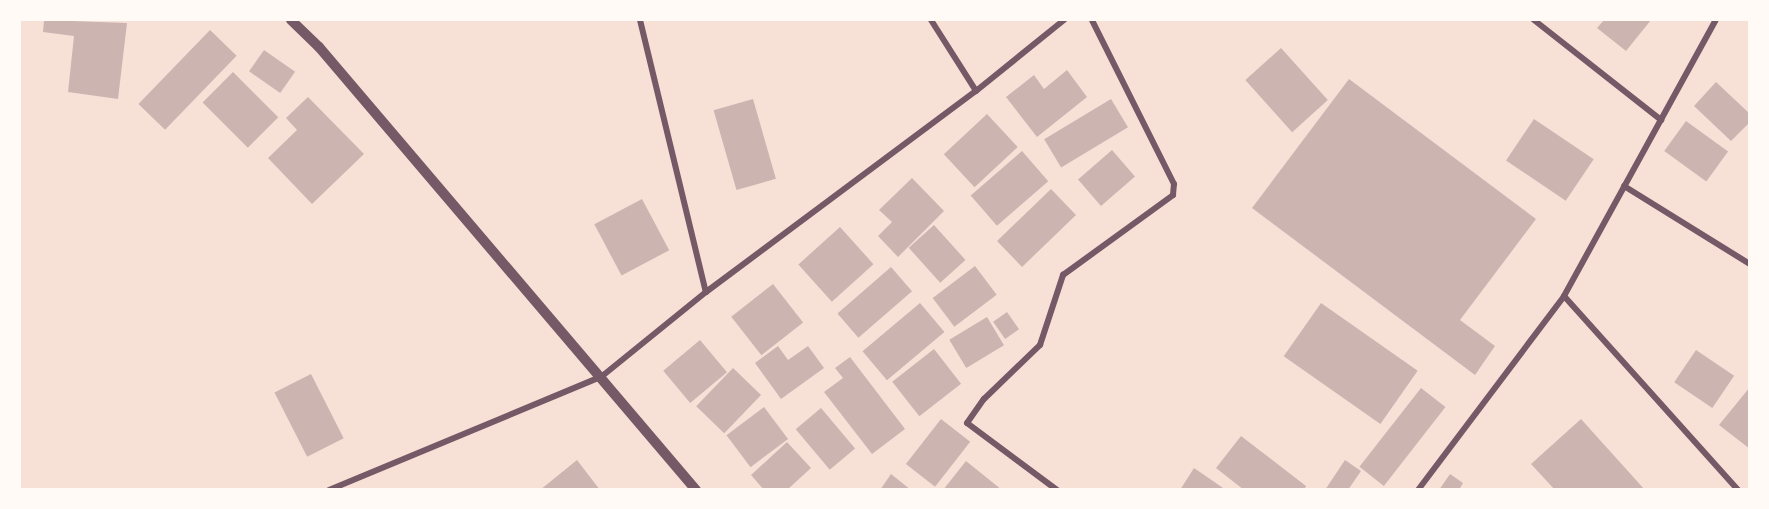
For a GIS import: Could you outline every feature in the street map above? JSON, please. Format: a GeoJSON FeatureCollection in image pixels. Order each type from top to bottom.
{"type":"FeatureCollection","features":[{"type":"Feature","properties":{"kind":"street"},"geometry":{"type":"LineString","coordinates":[[291,20],[320,47],[696,489]]}},
{"type":"Feature","properties":{"kind":"street"},"geometry":{"type":"LineString","coordinates":[[640,20],[706,292]]}},
{"type":"Feature","properties":{"kind":"street"},"geometry":{"type":"LineString","coordinates":[[932,20],[976,91]]}},
{"type":"Feature","properties":{"kind":"street"},"geometry":{"type":"LineString","coordinates":[[329,489],[601,377],[706,292],[976,91],[1064,20]]}},
{"type":"Feature","properties":{"kind":"street"},"geometry":{"type":"LineString","coordinates":[[1057,489],[967,423],[984,399],[1040,345],[1063,275],[1173,195],[1174,184],[1092,20]]}},
{"type":"Feature","properties":{"kind":"street"},"geometry":{"type":"LineString","coordinates":[[1534,20],[1661,120]]}},
{"type":"Feature","properties":{"kind":"street"},"geometry":{"type":"LineString","coordinates":[[1418,489],[1564,296],[1716,20]]}},
{"type":"Feature","properties":{"kind":"street"},"geometry":{"type":"LineString","coordinates":[[1624,186],[1749,264]]}},
{"type":"Feature","properties":{"kind":"street"},"geometry":{"type":"LineString","coordinates":[[1564,296],[1738,489]]}},
{"type":"Feature","properties":{"kind":"building"},"geometry":{"type":"Polygon","coordinates":[[[44,20],[127,23],[118,99],[68,92],[74,36],[43,32],[44,20]]]}},
{"type":"Feature","properties":{"kind":"building"},"geometry":{"type":"Polygon","coordinates":[[[1604,20],[1651,20],[1626,51],[1597,28],[1604,20]]]}},
{"type":"Feature","properties":{"kind":"building"},"geometry":{"type":"Polygon","coordinates":[[[210,30],[237,56],[165,130],[138,104],[210,30]]]}},
{"type":"Feature","properties":{"kind":"building"},"geometry":{"type":"Polygon","coordinates":[[[1281,48],[1328,100],[1292,132],[1245,80],[1281,48]]]}},
{"type":"Feature","properties":{"kind":"building"},"geometry":{"type":"Polygon","coordinates":[[[264,50],[295,72],[280,93],[249,71],[264,50]]]}},
{"type":"Feature","properties":{"kind":"building"},"geometry":{"type":"Polygon","coordinates":[[[1067,70],[1087,97],[1037,137],[1006,97],[1034,75],[1044,89],[1067,70]]]}},
{"type":"Feature","properties":{"kind":"building"},"geometry":{"type":"Polygon","coordinates":[[[233,72],[278,117],[248,148],[203,102],[233,72]]]}},
{"type":"Feature","properties":{"kind":"building"},"geometry":{"type":"Polygon","coordinates":[[[1349,79],[1536,219],[1460,320],[1495,346],[1475,375],[1252,208],[1349,79]]]}},
{"type":"Feature","properties":{"kind":"building"},"geometry":{"type":"Polygon","coordinates":[[[1716,82],[1750,114],[1750,122],[1731,141],[1694,106],[1716,82]]]}},
{"type":"Feature","properties":{"kind":"building"},"geometry":{"type":"Polygon","coordinates":[[[308,97],[364,154],[312,204],[268,158],[297,130],[286,118],[308,97]]]}},
{"type":"Feature","properties":{"kind":"building"},"geometry":{"type":"Polygon","coordinates":[[[753,99],[776,179],[736,190],[714,110],[753,99]]]}},
{"type":"Feature","properties":{"kind":"building"},"geometry":{"type":"Polygon","coordinates":[[[1111,99],[1128,127],[1061,167],[1044,139],[1111,99]]]}},
{"type":"Feature","properties":{"kind":"building"},"geometry":{"type":"Polygon","coordinates":[[[987,114],[1018,147],[975,187],[944,154],[987,114]]]}},
{"type":"Feature","properties":{"kind":"building"},"geometry":{"type":"Polygon","coordinates":[[[1534,119],[1594,159],[1566,201],[1506,160],[1534,119]]]}},
{"type":"Feature","properties":{"kind":"building"},"geometry":{"type":"Polygon","coordinates":[[[1686,121],[1728,152],[1706,181],[1664,151],[1686,121]]]}},
{"type":"Feature","properties":{"kind":"building"},"geometry":{"type":"Polygon","coordinates":[[[1112,150],[1135,176],[1101,206],[1078,180],[1112,150]]]}},
{"type":"Feature","properties":{"kind":"building"},"geometry":{"type":"Polygon","coordinates":[[[1022,151],[1048,181],[997,226],[971,196],[1022,151]]]}},
{"type":"Feature","properties":{"kind":"building"},"geometry":{"type":"Polygon","coordinates":[[[912,178],[944,211],[898,257],[878,236],[892,222],[879,210],[912,178]]]}},
{"type":"Feature","properties":{"kind":"building"},"geometry":{"type":"Polygon","coordinates":[[[1051,189],[1076,215],[1022,267],[997,241],[1051,189]]]}},
{"type":"Feature","properties":{"kind":"building"},"geometry":{"type":"Polygon","coordinates":[[[642,199],[669,250],[622,276],[594,224],[642,199]]]}},
{"type":"Feature","properties":{"kind":"building"},"geometry":{"type":"Polygon","coordinates":[[[934,225],[965,260],[940,283],[909,248],[934,225]]]}},
{"type":"Feature","properties":{"kind":"building"},"geometry":{"type":"Polygon","coordinates":[[[840,227],[873,264],[832,302],[798,264],[840,227]]]}},
{"type":"Feature","properties":{"kind":"building"},"geometry":{"type":"Polygon","coordinates":[[[975,266],[997,295],[954,327],[933,298],[975,266]]]}},
{"type":"Feature","properties":{"kind":"building"},"geometry":{"type":"Polygon","coordinates":[[[891,267],[912,291],[858,338],[837,314],[891,267]]]}},
{"type":"Feature","properties":{"kind":"building"},"geometry":{"type":"Polygon","coordinates":[[[773,284],[803,323],[761,355],[731,317],[773,284]]]}},
{"type":"Feature","properties":{"kind":"building"},"geometry":{"type":"Polygon","coordinates":[[[920,303],[944,332],[887,380],[863,351],[920,303]]]}},
{"type":"Feature","properties":{"kind":"building"},"geometry":{"type":"Polygon","coordinates":[[[1321,303],[1418,371],[1380,424],[1284,356],[1321,303]]]}},
{"type":"Feature","properties":{"kind":"building"},"geometry":{"type":"Polygon","coordinates":[[[1007,312],[1019,329],[1005,339],[993,322],[1007,312]]]}},
{"type":"Feature","properties":{"kind":"building"},"geometry":{"type":"Polygon","coordinates":[[[987,317],[1004,345],[966,368],[949,340],[987,317]]]}},
{"type":"Feature","properties":{"kind":"building"},"geometry":{"type":"Polygon","coordinates":[[[700,340],[727,372],[690,403],[663,371],[700,340]]]}},
{"type":"Feature","properties":{"kind":"building"},"geometry":{"type":"Polygon","coordinates":[[[778,346],[788,360],[808,346],[824,368],[781,399],[755,363],[778,346]]]}},
{"type":"Feature","properties":{"kind":"building"},"geometry":{"type":"Polygon","coordinates":[[[934,349],[961,384],[919,416],[892,382],[934,349]]]}},
{"type":"Feature","properties":{"kind":"building"},"geometry":{"type":"Polygon","coordinates":[[[1696,350],[1734,376],[1712,408],[1674,382],[1696,350]]]}},
{"type":"Feature","properties":{"kind":"building"},"geometry":{"type":"Polygon","coordinates":[[[850,357],[905,429],[872,454],[824,392],[843,378],[835,368],[850,357]]]}},
{"type":"Feature","properties":{"kind":"building"},"geometry":{"type":"Polygon","coordinates":[[[733,368],[761,395],[724,433],[696,406],[733,368]]]}},
{"type":"Feature","properties":{"kind":"building"},"geometry":{"type":"Polygon","coordinates":[[[311,374],[344,438],[307,457],[274,393],[311,374]]]}},
{"type":"Feature","properties":{"kind":"building"},"geometry":{"type":"Polygon","coordinates":[[[1750,387],[1750,449],[1719,425],[1750,387]]]}},
{"type":"Feature","properties":{"kind":"building"},"geometry":{"type":"Polygon","coordinates":[[[1421,388],[1445,407],[1384,486],[1359,467],[1421,388]]]}},
{"type":"Feature","properties":{"kind":"building"},"geometry":{"type":"Polygon","coordinates":[[[764,407],[788,439],[751,467],[726,435],[764,407]]]}},
{"type":"Feature","properties":{"kind":"building"},"geometry":{"type":"Polygon","coordinates":[[[821,408],[855,449],[830,470],[796,429],[821,408]]]}},
{"type":"Feature","properties":{"kind":"building"},"geometry":{"type":"Polygon","coordinates":[[[941,419],[970,442],[935,487],[906,464],[941,419]]]}},
{"type":"Feature","properties":{"kind":"building"},"geometry":{"type":"Polygon","coordinates":[[[1581,419],[1645,490],[1555,490],[1531,464],[1581,419]]]}},
{"type":"Feature","properties":{"kind":"building"},"geometry":{"type":"Polygon","coordinates":[[[1241,436],[1306,486],[1304,490],[1244,490],[1216,468],[1241,436]]]}},
{"type":"Feature","properties":{"kind":"building"},"geometry":{"type":"Polygon","coordinates":[[[787,442],[811,468],[787,490],[764,490],[751,475],[787,442]]]}},
{"type":"Feature","properties":{"kind":"building"},"geometry":{"type":"Polygon","coordinates":[[[577,460],[600,490],[540,490],[577,460]]]}},
{"type":"Feature","properties":{"kind":"building"},"geometry":{"type":"Polygon","coordinates":[[[1345,460],[1361,471],[1348,490],[1325,490],[1345,460]]]}},
{"type":"Feature","properties":{"kind":"building"},"geometry":{"type":"Polygon","coordinates":[[[966,461],[1002,490],[943,490],[966,461]]]}},
{"type":"Feature","properties":{"kind":"building"},"geometry":{"type":"Polygon","coordinates":[[[1194,468],[1226,490],[1180,490],[1194,468]]]}},
{"type":"Feature","properties":{"kind":"building"},"geometry":{"type":"Polygon","coordinates":[[[891,474],[911,490],[880,490],[891,474]]]}},
{"type":"Feature","properties":{"kind":"building"},"geometry":{"type":"Polygon","coordinates":[[[1450,474],[1463,483],[1459,490],[1439,490],[1450,474]]]}}]}
